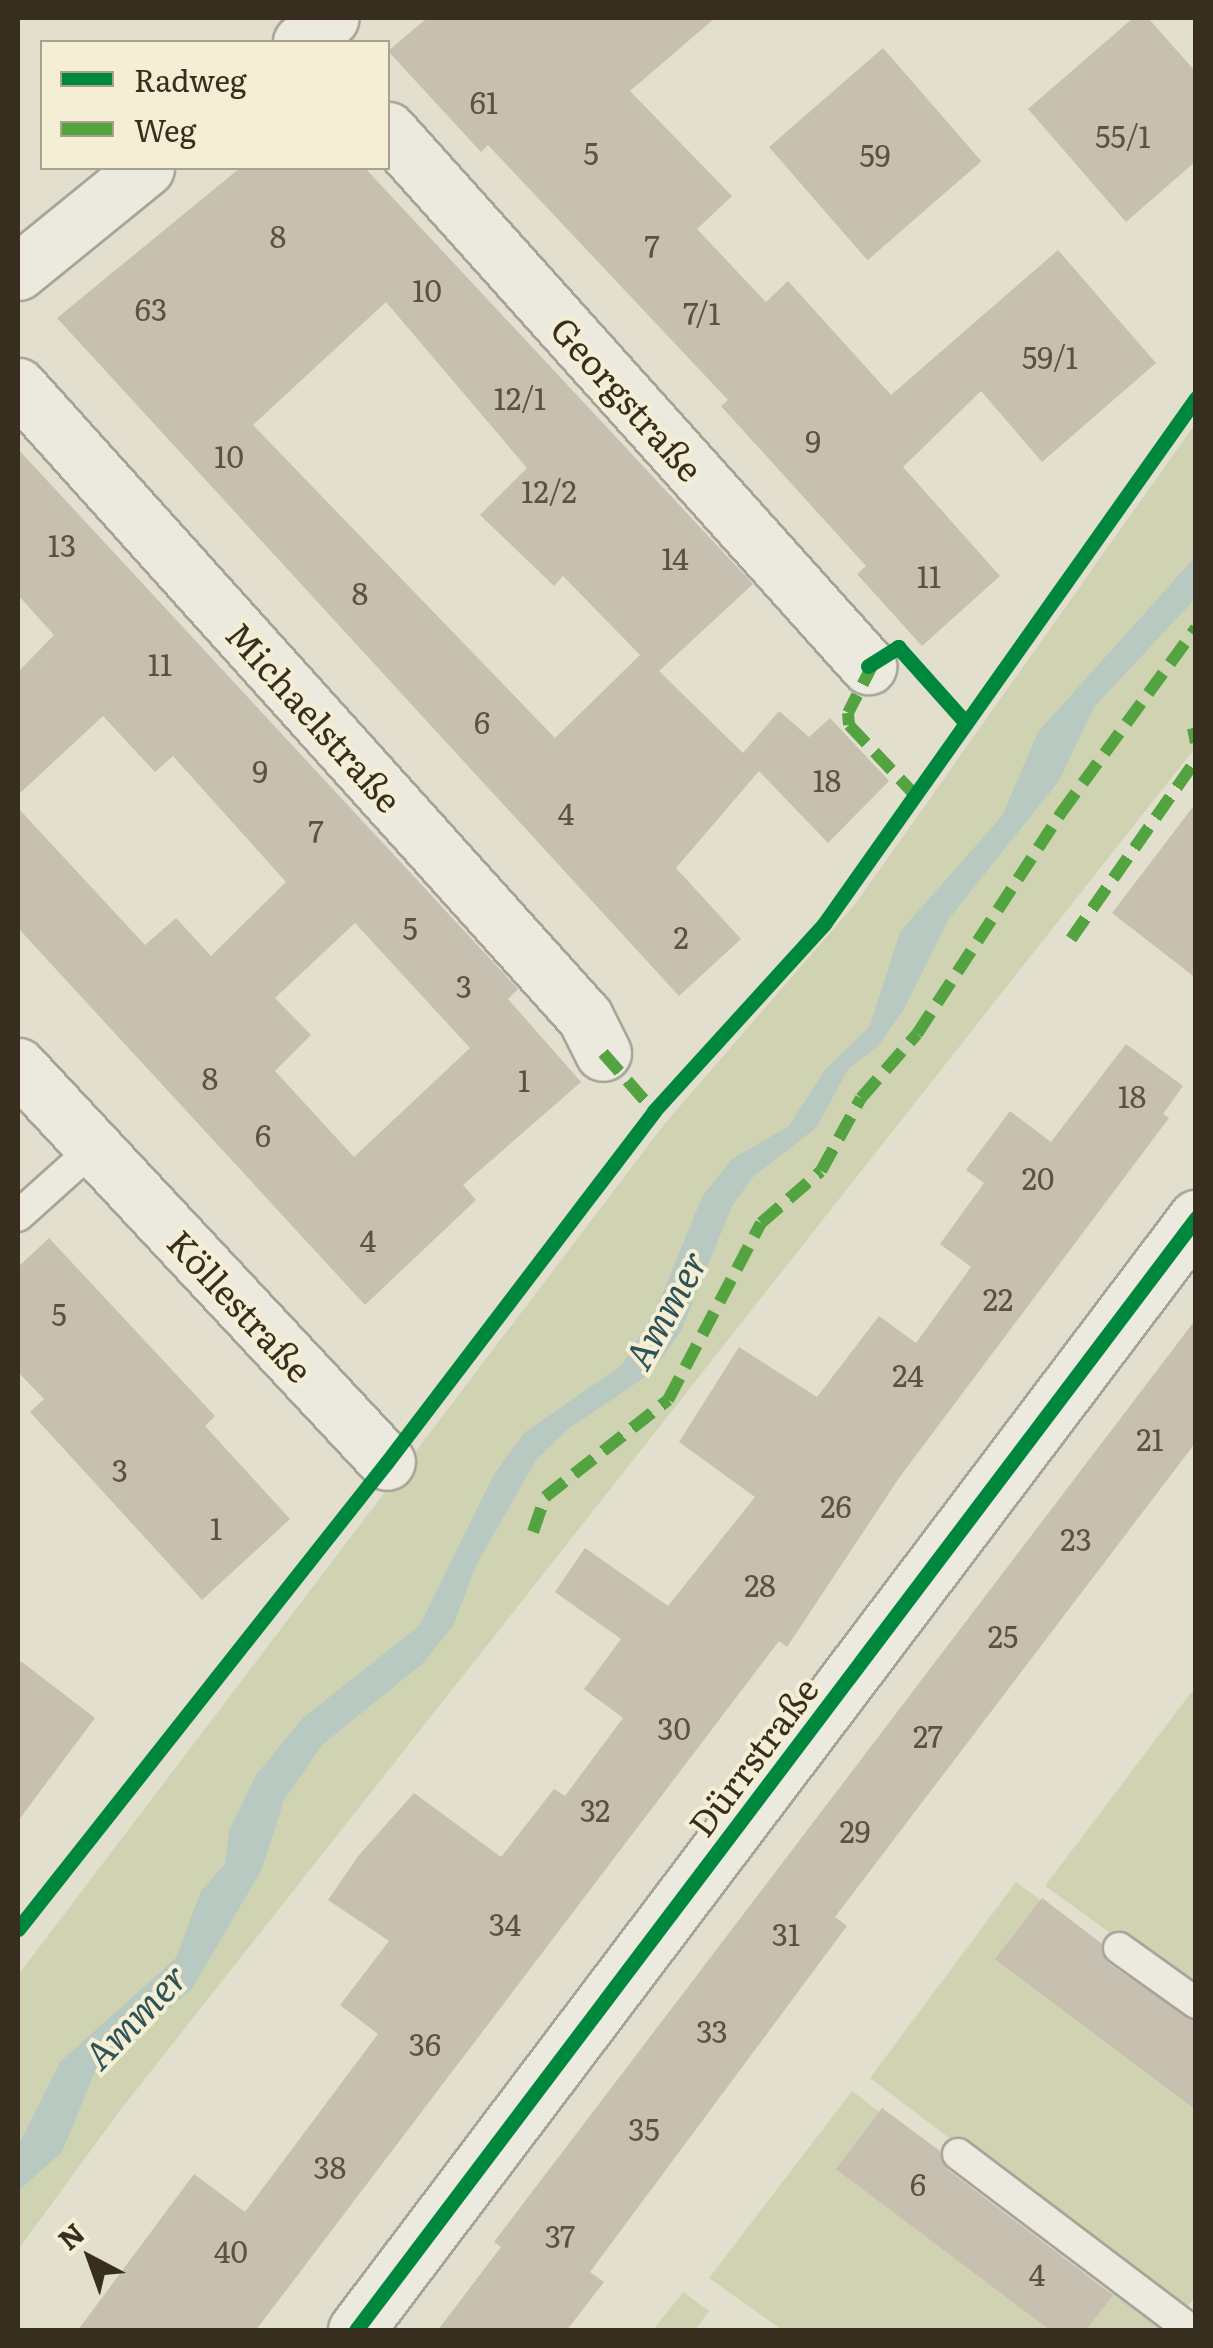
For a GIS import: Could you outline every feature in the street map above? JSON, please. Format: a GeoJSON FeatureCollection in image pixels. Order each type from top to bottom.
{"type":"FeatureCollection","features":[{"type":"Feature","properties":{"kind":"street","name":"Georgstraße"},"geometry":{"type":"LineString","coordinates":[[390,132],[868,666]]}},
{"type":"Feature","properties":{"kind":"street"},"geometry":{"type":"LineString","coordinates":[[18,272],[144,170]]}},
{"type":"Feature","properties":{"kind":"street","name":"Michaelstraße"},"geometry":{"type":"LineString","coordinates":[[18,386],[585,1017],[602,1053]]}},
{"type":"Feature","properties":{"kind":"street","name":"Köllestraße"},"geometry":{"type":"LineString","coordinates":[[18,1066],[387,1462]]}},
{"type":"Feature","properties":{"kind":"street","name":"Dürrstraße"},"geometry":{"type":"LineString","coordinates":[[356,2330],[1196,1218]]}},
{"type":"Feature","properties":{"kind":"lane"},"geometry":{"type":"LineString","coordinates":[[18,1216],[95,1147]]}},
{"type":"Feature","properties":{"kind":"lane"},"geometry":{"type":"LineString","coordinates":[[1119,1948],[1196,2003]]}},
{"type":"Feature","properties":{"kind":"lane"},"geometry":{"type":"LineString","coordinates":[[958,2154],[1191,2330]]}},
{"type":"Feature","properties":{"kind":"green space"},"geometry":{"type":"Polygon","coordinates":[[[1195,424],[1195,748],[118,2113],[18,2250],[18,1975],[666,1122],[856,903],[1195,424]]]}},
{"type":"Feature","properties":{"kind":"green space"},"geometry":{"type":"Polygon","coordinates":[[[1195,1692],[1195,1994],[1045,1886],[1195,1692]]]}},
{"type":"Feature","properties":{"kind":"green space"},"geometry":{"type":"Polygon","coordinates":[[[1016,1882],[1043,1902],[1195,2104],[1195,2299],[1180,2313],[870,2078],[1016,1882]]]}},
{"type":"Feature","properties":{"kind":"green space"},"geometry":{"type":"Polygon","coordinates":[[[852,2091],[881,2113],[840,2169],[1054,2330],[782,2330],[709,2278],[852,2091]]]}},
{"type":"Feature","properties":{"kind":"green space"},"geometry":{"type":"Polygon","coordinates":[[[1114,2290],[1166,2328],[1083,2330],[1114,2290]]]}},
{"type":"Feature","properties":{"kind":"green space"},"geometry":{"type":"Polygon","coordinates":[[[683,2292],[709,2311],[695,2330],[653,2330],[683,2292]]]}},
{"type":"Feature","properties":{"kind":"water","name":"Ammer"},"geometry":{"type":"Polygon","coordinates":[[[1195,557],[1195,599],[1094,707],[1059,781],[948,920],[904,1009],[878,1046],[848,1069],[817,1127],[753,1177],[732,1206],[681,1331],[651,1373],[568,1429],[536,1460],[475,1567],[453,1626],[422,1664],[322,1745],[284,1800],[261,1871],[191,1990],[96,2069],[62,2152],[18,2191],[18,2146],[60,2062],[176,1958],[201,1891],[225,1864],[229,1831],[256,1775],[303,1718],[420,1625],[493,1476],[524,1433],[622,1365],[657,1307],[702,1197],[732,1159],[789,1126],[824,1071],[870,1026],[900,932],[1002,816],[1038,732],[1195,557]]]}},
{"type":"Feature","properties":{"kind":"building"},"geometry":{"type":"Polygon","coordinates":[[[427,18],[715,18],[630,91],[732,196],[697,229],[766,302],[788,281],[891,395],[1058,250],[1156,363],[1042,462],[981,391],[903,467],[1000,576],[922,646],[857,574],[866,566],[721,406],[728,400],[488,145],[481,152],[390,49],[427,18]]]}},
{"type":"Feature","properties":{"kind":"building"},"geometry":{"type":"Polygon","coordinates":[[[1133,18],[1148,18],[1196,72],[1196,161],[1126,222],[1028,109],[1133,18]]]}},
{"type":"Feature","properties":{"kind":"building"},"geometry":{"type":"Polygon","coordinates":[[[883,48],[981,161],[867,260],[769,147],[883,48]]]}},
{"type":"Feature","properties":{"kind":"building"},"geometry":{"type":"Polygon","coordinates":[[[238,170],[367,170],[753,584],[659,671],[743,753],[779,711],[809,737],[830,718],[889,781],[828,843],[759,771],[676,868],[741,939],[679,996],[57,318],[238,170]],[[386,302],[253,425],[555,738],[640,655],[563,576],[554,586],[480,515],[527,468],[386,302]]]}},
{"type":"Feature","properties":{"kind":"building"},"geometry":{"type":"Polygon","coordinates":[[[18,449],[518,989],[508,999],[581,1082],[463,1185],[476,1200],[365,1305],[18,928],[18,808],[145,945],[176,918],[211,956],[286,882],[173,756],[155,772],[103,716],[18,795],[18,672],[54,635],[18,595],[18,449]],[[355,923],[275,998],[311,1035],[275,1071],[354,1157],[470,1048],[355,923]]]}},
{"type":"Feature","properties":{"kind":"building"},"geometry":{"type":"Polygon","coordinates":[[[1196,803],[1196,978],[1112,913],[1196,803]]]}},
{"type":"Feature","properties":{"kind":"building"},"geometry":{"type":"Polygon","coordinates":[[[1126,1044],[1183,1086],[1163,1114],[1169,1118],[899,1478],[787,1647],[779,1641],[256,2330],[78,2330],[194,2174],[245,2212],[378,2034],[340,2005],[389,1941],[328,1900],[359,1855],[414,1793],[501,1857],[554,1789],[565,1796],[623,1718],[584,1689],[621,1639],[555,1592],[585,1548],[668,1606],[755,1497],[679,1442],[739,1347],[817,1397],[879,1316],[916,1343],[971,1267],[940,1244],[984,1183],[966,1170],[1010,1111],[1051,1142],[1126,1044]]]}},
{"type":"Feature","properties":{"kind":"building"},"geometry":{"type":"Polygon","coordinates":[[[49,1238],[215,1416],[205,1426],[290,1519],[202,1600],[30,1412],[44,1399],[18,1372],[18,1267],[49,1238]]]}},
{"type":"Feature","properties":{"kind":"building"},"geometry":{"type":"Polygon","coordinates":[[[1196,1319],[1196,1442],[835,1917],[847,1926],[590,2272],[604,2282],[567,2330],[438,2330],[501,2247],[494,2242],[1196,1319]]]}},
{"type":"Feature","properties":{"kind":"building"},"geometry":{"type":"Polygon","coordinates":[[[18,1659],[95,1718],[18,1821],[18,1659]]]}},
{"type":"Feature","properties":{"kind":"building"},"geometry":{"type":"Polygon","coordinates":[[[1042,1898],[1101,1943],[1108,1963],[1196,2022],[1196,2110],[995,1959],[1042,1898]]]}},
{"type":"Feature","properties":{"kind":"building"},"geometry":{"type":"Polygon","coordinates":[[[882,2108],[940,2151],[947,2169],[1113,2295],[1086,2330],[1050,2330],[836,2169],[882,2108]]]}},
{"type":"Feature","properties":{"kind":"marked path"},"geometry":{"type":"LineString","coordinates":[[533,1532],[545,1497],[668,1400],[761,1223],[821,1171],[861,1098],[917,1034],[1061,813],[1196,628]]}},
{"type":"Feature","properties":{"kind":"marked path"},"geometry":{"type":"LineString","coordinates":[[874,662],[848,713],[849,725],[915,795]]}},
{"type":"Feature","properties":{"kind":"marked path"},"geometry":{"type":"LineString","coordinates":[[1193,728],[1196,743]]}},
{"type":"Feature","properties":{"kind":"marked path"},"geometry":{"type":"LineString","coordinates":[[1071,939],[1196,760]]}},
{"type":"Feature","properties":{"kind":"marked path"},"geometry":{"type":"LineString","coordinates":[[603,1053],[654,1111]]}},
{"type":"Feature","properties":{"kind":"cycle path"},"geometry":{"type":"LineString","coordinates":[[18,1929],[387,1462],[654,1111],[824,924],[1196,398]]}},
{"type":"Feature","properties":{"kind":"cycle path"},"geometry":{"type":"LineString","coordinates":[[868,666],[898,647],[966,723]]}},
{"type":"Feature","properties":{"kind":"cycle path"},"geometry":{"type":"LineString","coordinates":[[356,2330],[1196,1218]]}}]}
